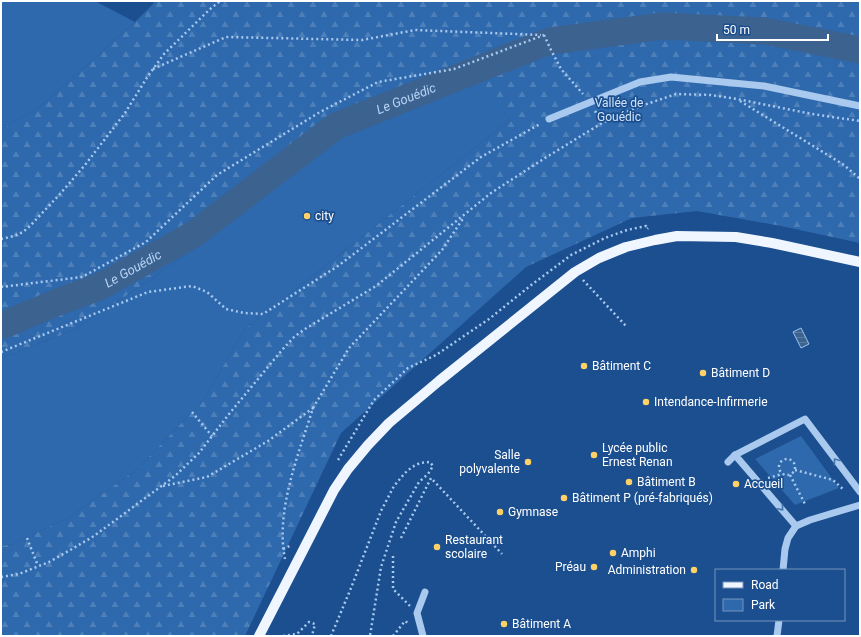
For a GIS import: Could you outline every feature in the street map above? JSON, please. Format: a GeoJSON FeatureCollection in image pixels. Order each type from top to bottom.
{"type":"FeatureCollection","features":[{"type":"Feature","properties":{"kind":"main road"},"geometry":{"type":"LineString","coordinates":[[259,636],[334,490],[348,469],[368,445],[389,424],[439,381],[575,272],[600,258],[626,247],[677,236],[736,237],[772,243],[860,262]]}},
{"type":"Feature","properties":{"kind":"street"},"geometry":{"type":"LineString","coordinates":[[549,119],[640,82],[671,77],[764,86],[860,106]]}},
{"type":"Feature","properties":{"kind":"street"},"geometry":{"type":"LineString","coordinates":[[728,462],[735,455],[805,419],[860,492]]}},
{"type":"Feature","properties":{"kind":"street"},"geometry":{"type":"LineString","coordinates":[[735,455],[796,526]]}},
{"type":"Feature","properties":{"kind":"street"},"geometry":{"type":"LineString","coordinates":[[783,569],[785,549],[796,526],[810,520],[860,505]]}},
{"type":"Feature","properties":{"kind":"street"},"geometry":{"type":"LineString","coordinates":[[422,633],[417,613],[425,592]]}},
{"type":"Feature","properties":{"kind":"street"},"geometry":{"type":"LineString","coordinates":[[777,636],[779,621]]}},
{"type":"Feature","properties":{"kind":"path"},"geometry":{"type":"LineString","coordinates":[[1,239],[23,232],[60,194],[85,165],[125,113],[164,54],[220,1]]}},
{"type":"Feature","properties":{"kind":"path"},"geometry":{"type":"LineString","coordinates":[[153,69],[226,37],[362,40],[415,30],[544,35]]}},
{"type":"Feature","properties":{"kind":"path"},"geometry":{"type":"LineString","coordinates":[[544,35],[561,69],[591,102]]}},
{"type":"Feature","properties":{"kind":"path"},"geometry":{"type":"LineString","coordinates":[[1,287],[82,277],[121,256],[146,242],[217,175],[320,112],[378,82],[454,69],[544,35]]}},
{"type":"Feature","properties":{"kind":"path"},"geometry":{"type":"LineString","coordinates":[[1,577],[19,574],[48,562],[94,536],[175,476],[199,453],[294,337],[376,286],[491,193],[602,123],[638,107],[676,94],[711,95],[812,114],[860,121]]}},
{"type":"Feature","properties":{"kind":"path"},"geometry":{"type":"LineString","coordinates":[[737,99],[844,165],[860,179]]}},
{"type":"Feature","properties":{"kind":"path"},"geometry":{"type":"LineString","coordinates":[[1,352],[148,292],[192,286],[207,292],[226,309],[244,313],[263,314],[338,266],[482,157],[549,119]]}},
{"type":"Feature","properties":{"kind":"path"},"geometry":{"type":"LineString","coordinates":[[282,521],[292,474],[313,408],[349,348],[442,250],[465,214]]}},
{"type":"Feature","properties":{"kind":"path"},"geometry":{"type":"LineString","coordinates":[[575,272],[626,326]]}},
{"type":"Feature","properties":{"kind":"path"},"geometry":{"type":"LineString","coordinates":[[161,486],[207,477],[268,441],[313,408]]}},
{"type":"Feature","properties":{"kind":"path"},"geometry":{"type":"LineString","coordinates":[[192,412],[212,436]]}},
{"type":"Feature","properties":{"kind":"path"},"geometry":{"type":"LineString","coordinates":[[786,459],[792,460],[795,464],[795,470],[790,475],[785,475],[780,472],[779,466],[781,461],[786,459]]}},
{"type":"Feature","properties":{"kind":"path"},"geometry":{"type":"LineString","coordinates":[[332,636],[381,511],[394,486],[405,473],[412,468],[420,463],[430,462],[434,466],[419,482],[396,522],[381,566],[370,636]]}},
{"type":"Feature","properties":{"kind":"path"},"geometry":{"type":"LineString","coordinates":[[795,470],[833,480],[846,492]]}},
{"type":"Feature","properties":{"kind":"path"},"geometry":{"type":"LineString","coordinates":[[790,475],[806,506]]}},
{"type":"Feature","properties":{"kind":"path"},"geometry":{"type":"LineString","coordinates":[[402,538],[431,478],[502,554]]}},
{"type":"Feature","properties":{"kind":"path"},"geometry":{"type":"LineString","coordinates":[[27,538],[38,566]]}},
{"type":"Feature","properties":{"kind":"path"},"geometry":{"type":"LineString","coordinates":[[393,556],[393,589],[417,613]]}},
{"type":"Feature","properties":{"kind":"path"},"geometry":{"type":"LineString","coordinates":[[393,636],[405,621],[422,633]]}},
{"type":"Feature","properties":{"kind":"path"},"geometry":{"type":"LineString","coordinates":[[283,636],[297,634],[309,622],[315,624],[313,632],[310,636]]}},
{"type":"Feature","properties":{"kind":"green space"},"geometry":{"type":"Polygon","coordinates":[[[1,1],[95,1],[135,22],[43,104],[1,130],[1,1]]]}},
{"type":"Feature","properties":{"kind":"green space","name":"Vallée de Gouédic"},"geometry":{"type":"Polygon","coordinates":[[[156,1],[860,1],[860,243],[781,226],[697,211],[632,218],[526,267],[341,433],[245,636],[1,636],[1,546],[13,544],[70,517],[136,470],[203,401],[244,330],[510,120],[480,79],[340,139],[156,276],[72,331],[1,358],[1,130],[43,104],[135,22],[156,1]]]}},
{"type":"Feature","properties":{"kind":"green space"},"geometry":{"type":"Polygon","coordinates":[[[481,79],[510,120],[244,330],[203,401],[136,470],[70,517],[13,544],[1,546],[1,358],[72,331],[156,276],[340,139],[481,79]]]}},
{"type":"Feature","properties":{"kind":"green space"},"geometry":{"type":"Polygon","coordinates":[[[801,436],[839,488],[795,505],[755,459],[801,436]]]}},
{"type":"Feature","properties":{"kind":"shaded area"},"geometry":{"type":"Polygon","coordinates":[[[801,328],[809,344],[801,348],[793,332],[801,328]]]}},
{"type":"Feature","properties":{"kind":"waterway","name":"Le Gouédic"},"geometry":{"type":"LineString","coordinates":[[1,326],[101,286],[194,234],[336,126],[551,41],[662,26],[764,31],[860,50]]}},
{"type":"Feature","properties":{"kind":"place","name":"city"},"geometry":{"type":"Point","coordinates":[307,216]}},
{"type":"Feature","properties":{"kind":"place","name":"Bâtiment C"},"geometry":{"type":"Point","coordinates":[584,366]}},
{"type":"Feature","properties":{"kind":"place","name":"Bâtiment D"},"geometry":{"type":"Point","coordinates":[703,373]}},
{"type":"Feature","properties":{"kind":"place","name":"Intendance-Infirmerie"},"geometry":{"type":"Point","coordinates":[646,402]}},
{"type":"Feature","properties":{"kind":"place","name":"Lycée public Ernest Renan"},"geometry":{"type":"Point","coordinates":[594,455]}},
{"type":"Feature","properties":{"kind":"place","name":"Salle polyvalente"},"geometry":{"type":"Point","coordinates":[528,462]}},
{"type":"Feature","properties":{"kind":"place","name":"Bâtiment B"},"geometry":{"type":"Point","coordinates":[629,482]}},
{"type":"Feature","properties":{"kind":"place","name":"Accueil"},"geometry":{"type":"Point","coordinates":[736,484]}},
{"type":"Feature","properties":{"kind":"place","name":"Bâtiment P (pré-fabriqués)"},"geometry":{"type":"Point","coordinates":[564,498]}},
{"type":"Feature","properties":{"kind":"place","name":"Gymnase"},"geometry":{"type":"Point","coordinates":[500,512]}},
{"type":"Feature","properties":{"kind":"place","name":"Restaurant scolaire"},"geometry":{"type":"Point","coordinates":[437,547]}},
{"type":"Feature","properties":{"kind":"place","name":"Amphi"},"geometry":{"type":"Point","coordinates":[613,553]}},
{"type":"Feature","properties":{"kind":"place","name":"Préau"},"geometry":{"type":"Point","coordinates":[594,567]}},
{"type":"Feature","properties":{"kind":"place","name":"Administration"},"geometry":{"type":"Point","coordinates":[694,570]}},
{"type":"Feature","properties":{"kind":"place","name":"Bâtiment A"},"geometry":{"type":"Point","coordinates":[504,624]}}]}
